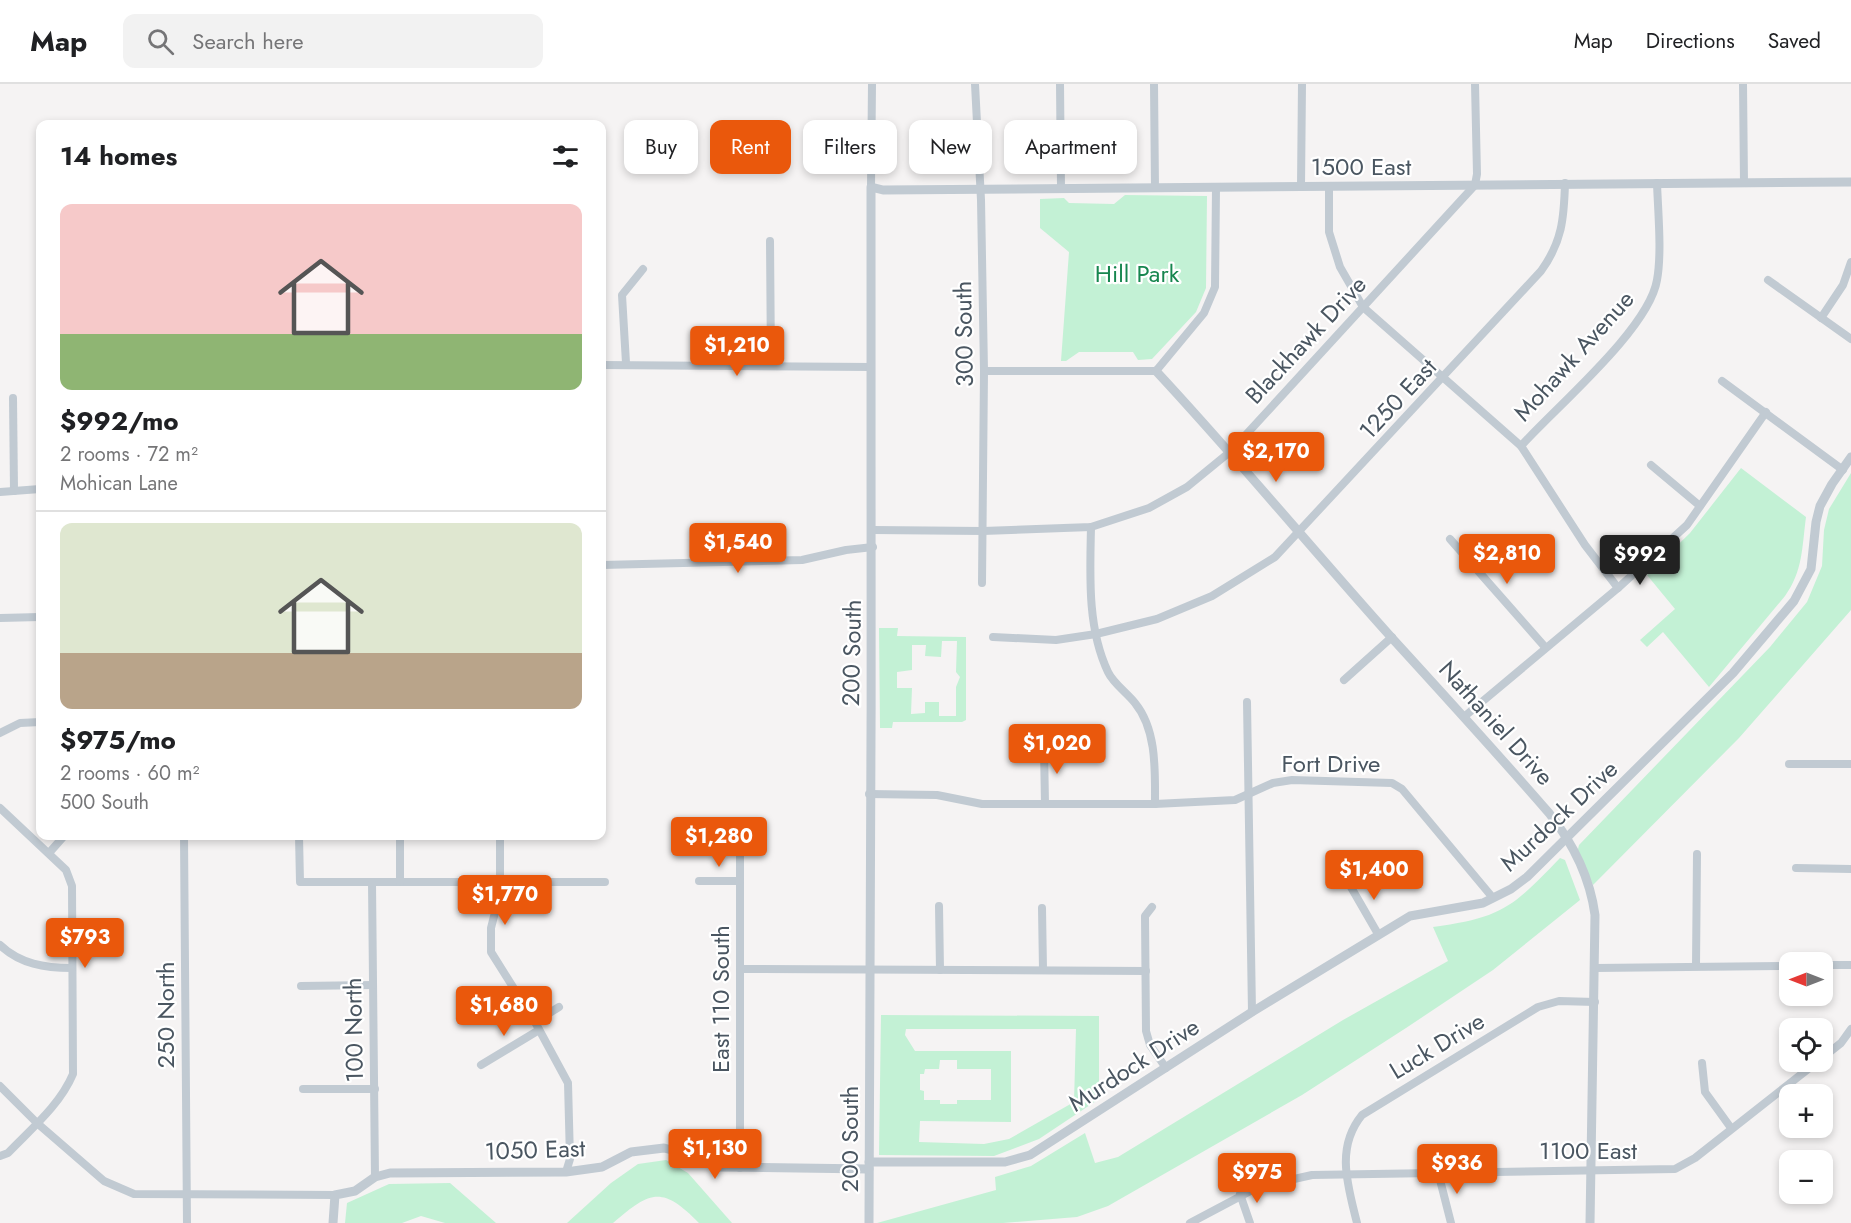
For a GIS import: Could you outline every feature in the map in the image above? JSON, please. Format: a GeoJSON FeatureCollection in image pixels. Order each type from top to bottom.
{"type":"FeatureCollection","features":[{"type":"Feature","properties":{"kind":"street","name":"200 South"},"geometry":{"type":"LineString","coordinates":[[869,1223],[869,794],[873,547],[872,84]]}},
{"type":"Feature","properties":{"kind":"street","name":"300 South"},"geometry":{"type":"LineString","coordinates":[[975,84],[984,371],[982,583]]}},
{"type":"Feature","properties":{"kind":"street"},"geometry":{"type":"LineString","coordinates":[[1060,84],[1060,187]]}},
{"type":"Feature","properties":{"kind":"street"},"geometry":{"type":"LineString","coordinates":[[1154,84],[1155,188]]}},
{"type":"Feature","properties":{"kind":"street"},"geometry":{"type":"LineString","coordinates":[[1301,186],[1302,84]]}},
{"type":"Feature","properties":{"kind":"street"},"geometry":{"type":"LineString","coordinates":[[1475,84],[1477,174],[1475,185]]}},
{"type":"Feature","properties":{"kind":"street"},"geometry":{"type":"LineString","coordinates":[[1743,84],[1744,183]]}},
{"type":"Feature","properties":{"kind":"street","name":"1500 East"},"geometry":{"type":"LineString","coordinates":[[871,187],[883,190],[980,187],[1216,188],[1851,182]]}},
{"type":"Feature","properties":{"kind":"street","name":"1250 East"},"geometry":{"type":"LineString","coordinates":[[993,637],[1056,639],[1096,634],[1157,619],[1212,596],[1275,557],[1445,378],[1550,258],[1564,226],[1565,183]]}},
{"type":"Feature","properties":{"kind":"street","name":"Mohawk Avenue"},"geometry":{"type":"LineString","coordinates":[[1521,446],[1614,349],[1650,305],[1658,280],[1657,183]]}},
{"type":"Feature","properties":{"kind":"street","name":"Blackhawk Drive"},"geometry":{"type":"LineString","coordinates":[[873,530],[983,531],[1091,527],[1149,508],[1187,487],[1231,451],[1475,185]]}},
{"type":"Feature","properties":{"kind":"street"},"geometry":{"type":"LineString","coordinates":[[1329,187],[1329,232],[1340,267],[1363,307],[1521,446],[1585,545],[1618,588]]}},
{"type":"Feature","properties":{"kind":"street"},"geometry":{"type":"LineString","coordinates":[[984,371],[1156,371],[1204,313],[1215,287],[1216,188]]}},
{"type":"Feature","properties":{"kind":"street"},"geometry":{"type":"LineString","coordinates":[[770,241],[771,365]]}},
{"type":"Feature","properties":{"kind":"street"},"geometry":{"type":"LineString","coordinates":[[1821,318],[1843,285],[1851,262]]}},
{"type":"Feature","properties":{"kind":"street"},"geometry":{"type":"LineString","coordinates":[[626,363],[622,295],[643,269]]}},
{"type":"Feature","properties":{"kind":"street"},"geometry":{"type":"LineString","coordinates":[[1768,280],[1851,339]]}},
{"type":"Feature","properties":{"kind":"street"},"geometry":{"type":"LineString","coordinates":[[606,364],[871,367]]}},
{"type":"Feature","properties":{"kind":"street","name":"Nathaniel Drive"},"geometry":{"type":"LineString","coordinates":[[1156,371],[1231,451],[1300,533],[1465,716],[1549,813],[1567,839],[1590,888],[1595,915],[1590,1223]]}},
{"type":"Feature","properties":{"kind":"street"},"geometry":{"type":"LineString","coordinates":[[1722,381],[1843,470]]}},
{"type":"Feature","properties":{"kind":"street"},"geometry":{"type":"LineString","coordinates":[[13,398],[14,491]]}},
{"type":"Feature","properties":{"kind":"street"},"geometry":{"type":"LineString","coordinates":[[1465,716],[1618,588],[1687,525],[1766,412]]}},
{"type":"Feature","properties":{"kind":"street","name":"Murdock Drive"},"geometry":{"type":"LineString","coordinates":[[869,1165],[996,1163],[1030,1155],[1252,1012],[1410,916],[1483,903],[1527,877],[1733,673],[1794,601],[1811,569],[1816,522],[1821,507],[1832,484],[1851,458]]}},
{"type":"Feature","properties":{"kind":"street"},"geometry":{"type":"LineString","coordinates":[[1651,465],[1700,506]]}},
{"type":"Feature","properties":{"kind":"street"},"geometry":{"type":"LineString","coordinates":[[0,492],[36,489]]}},
{"type":"Feature","properties":{"kind":"street"},"geometry":{"type":"LineString","coordinates":[[1091,527],[1090,578],[1096,634],[1108,673],[1136,704],[1150,728],[1155,804]]}},
{"type":"Feature","properties":{"kind":"street"},"geometry":{"type":"LineString","coordinates":[[1450,539],[1545,647]]}},
{"type":"Feature","properties":{"kind":"street"},"geometry":{"type":"LineString","coordinates":[[606,565],[801,560],[846,550],[873,547]]}},
{"type":"Feature","properties":{"kind":"street"},"geometry":{"type":"LineString","coordinates":[[0,618],[36,616]]}},
{"type":"Feature","properties":{"kind":"street"},"geometry":{"type":"LineString","coordinates":[[1344,680],[1392,637]]}},
{"type":"Feature","properties":{"kind":"street"},"geometry":{"type":"LineString","coordinates":[[1247,702],[1252,1012]]}},
{"type":"Feature","properties":{"kind":"street"},"geometry":{"type":"LineString","coordinates":[[0,733],[20,723],[36,722]]}},
{"type":"Feature","properties":{"kind":"street"},"geometry":{"type":"LineString","coordinates":[[1044,747],[1045,804]]}},
{"type":"Feature","properties":{"kind":"street"},"geometry":{"type":"LineString","coordinates":[[1789,764],[1851,764]]}},
{"type":"Feature","properties":{"kind":"street","name":"Fort Drive"},"geometry":{"type":"LineString","coordinates":[[869,794],[937,795],[982,804],[1215,803],[1235,800],[1274,783],[1292,780],[1392,783],[1402,789],[1492,898]]}},
{"type":"Feature","properties":{"kind":"street"},"geometry":{"type":"LineString","coordinates":[[0,808],[66,870],[72,886],[72,1074],[67,1087],[37,1123],[8,1153],[0,1156]]}},
{"type":"Feature","properties":{"kind":"street","name":"East 110 South"},"geometry":{"type":"LineString","coordinates":[[740,830],[740,1168]]}},
{"type":"Feature","properties":{"kind":"street"},"geometry":{"type":"LineString","coordinates":[[49,853],[60,840]]}},
{"type":"Feature","properties":{"kind":"street","name":"250 North"},"geometry":{"type":"LineString","coordinates":[[184,840],[186,1195]]}},
{"type":"Feature","properties":{"kind":"street"},"geometry":{"type":"LineString","coordinates":[[299,840],[300,882],[605,882]]}},
{"type":"Feature","properties":{"kind":"street"},"geometry":{"type":"LineString","coordinates":[[400,840],[400,882]]}},
{"type":"Feature","properties":{"kind":"street"},"geometry":{"type":"LineString","coordinates":[[500,840],[500,882],[497,908],[491,928],[491,952],[535,1022],[568,1083],[570,1159],[566,1172]]}},
{"type":"Feature","properties":{"kind":"street"},"geometry":{"type":"LineString","coordinates":[[1696,966],[1697,854]]}},
{"type":"Feature","properties":{"kind":"street"},"geometry":{"type":"LineString","coordinates":[[1796,868],[1851,868]]}},
{"type":"Feature","properties":{"kind":"street"},"geometry":{"type":"LineString","coordinates":[[699,881],[740,881]]}},
{"type":"Feature","properties":{"kind":"street"},"geometry":{"type":"LineString","coordinates":[[1348,882],[1378,934]]}},
{"type":"Feature","properties":{"kind":"street","name":"100 North"},"geometry":{"type":"LineString","coordinates":[[372,883],[375,1177]]}},
{"type":"Feature","properties":{"kind":"street"},"geometry":{"type":"LineString","coordinates":[[939,906],[940,970]]}},
{"type":"Feature","properties":{"kind":"street"},"geometry":{"type":"LineString","coordinates":[[1152,907],[1144,916],[1146,1031],[1150,1045],[1166,1068]]}},
{"type":"Feature","properties":{"kind":"street"},"geometry":{"type":"LineString","coordinates":[[1042,908],[1043,970]]}},
{"type":"Feature","properties":{"kind":"street"},"geometry":{"type":"LineString","coordinates":[[0,945],[8,952],[41,968],[72,968]]}},
{"type":"Feature","properties":{"kind":"street"},"geometry":{"type":"LineString","coordinates":[[1833,965],[1851,965]]}},
{"type":"Feature","properties":{"kind":"street"},"geometry":{"type":"LineString","coordinates":[[1595,968],[1779,966]]}},
{"type":"Feature","properties":{"kind":"street"},"geometry":{"type":"LineString","coordinates":[[740,969],[1146,971]]}},
{"type":"Feature","properties":{"kind":"street"},"geometry":{"type":"LineString","coordinates":[[301,986],[373,985]]}},
{"type":"Feature","properties":{"kind":"street","name":"Luck Drive"},"geometry":{"type":"LineString","coordinates":[[1344,1174],[1351,1132],[1367,1111],[1538,1007],[1559,1001],[1595,1002]]}},
{"type":"Feature","properties":{"kind":"street"},"geometry":{"type":"LineString","coordinates":[[535,1022],[559,1007]]}},
{"type":"Feature","properties":{"kind":"street"},"geometry":{"type":"LineString","coordinates":[[1833,1049],[1851,1029]]}},
{"type":"Feature","properties":{"kind":"street"},"geometry":{"type":"LineString","coordinates":[[481,1065],[539,1030]]}},
{"type":"Feature","properties":{"kind":"street"},"geometry":{"type":"LineString","coordinates":[[1702,1063],[1705,1092],[1731,1128]]}},
{"type":"Feature","properties":{"kind":"street","name":"1100 East"},"geometry":{"type":"LineString","coordinates":[[1190,1223],[1240,1194],[1287,1179],[1344,1174],[1675,1169],[1695,1158],[1804,1072]]}},
{"type":"Feature","properties":{"kind":"street"},"geometry":{"type":"LineString","coordinates":[[0,1086],[37,1123],[104,1181],[134,1194],[334,1195],[333,1223]]}},
{"type":"Feature","properties":{"kind":"street"},"geometry":{"type":"LineString","coordinates":[[303,1089],[375,1089]]}},
{"type":"Feature","properties":{"kind":"street","name":"1050 East"},"geometry":{"type":"LineString","coordinates":[[334,1195],[355,1191],[375,1177],[404,1171],[566,1172],[602,1167],[631,1152],[664,1148],[692,1155],[718,1167],[869,1165]]}},
{"type":"Feature","properties":{"kind":"street"},"geometry":{"type":"LineString","coordinates":[[1438,1173],[1451,1223]]}},
{"type":"Feature","properties":{"kind":"street"},"geometry":{"type":"LineString","coordinates":[[1344,1174],[1357,1223]]}},
{"type":"Feature","properties":{"kind":"street"},"geometry":{"type":"LineString","coordinates":[[1240,1194],[1250,1223]]}},
{"type":"Feature","properties":{"kind":"street"},"geometry":{"type":"LineString","coordinates":[[186,1195],[187,1223]]}},
{"type":"Feature","properties":{"kind":"green space","name":"Hill Park"},"geometry":{"type":"Polygon","coordinates":[[[1125,195],[1207,196],[1206,288],[1196,312],[1152,359],[1138,360],[1133,352],[1079,352],[1066,361],[1061,361],[1069,252],[1040,228],[1040,199],[1064,198],[1069,203],[1114,204],[1125,195]]]}},
{"type":"Feature","properties":{"kind":"green space"},"geometry":{"type":"Polygon","coordinates":[[[1741,468],[1806,517],[1802,549],[1795,577],[1785,596],[1709,687],[1663,632],[1647,647],[1640,640],[1675,609],[1647,575],[1690,533],[1741,468]]]}},
{"type":"Feature","properties":{"kind":"green space"},"geometry":{"type":"Polygon","coordinates":[[[1851,473],[1851,610],[1739,738],[1593,885],[1577,853],[1579,845],[1770,647],[1807,602],[1822,566],[1824,530],[1829,509],[1851,473]]]}},
{"type":"Feature","properties":{"kind":"green space"},"geometry":{"type":"Polygon","coordinates":[[[879,628],[898,628],[897,636],[966,637],[966,720],[962,722],[893,722],[892,728],[880,728],[879,628]],[[942,641],[941,657],[925,656],[926,645],[912,645],[912,670],[897,672],[897,688],[912,688],[911,714],[925,713],[925,702],[939,702],[939,716],[956,716],[956,687],[960,677],[956,672],[957,641],[942,641]]]}},
{"type":"Feature","properties":{"kind":"green space"},"geometry":{"type":"Polygon","coordinates":[[[1560,858],[1565,860],[1580,900],[1493,970],[1302,1095],[1108,1206],[1077,1217],[1003,1223],[877,1223],[996,1190],[995,1177],[1031,1166],[1085,1133],[1095,1163],[1118,1157],[1343,1020],[1448,961],[1433,927],[1475,919],[1505,908],[1530,888],[1560,858]]]}},
{"type":"Feature","properties":{"kind":"green space"},"geometry":{"type":"Polygon","coordinates":[[[881,1015],[1099,1016],[1099,1099],[1039,1139],[994,1156],[879,1155],[881,1015]],[[906,1029],[905,1035],[915,1051],[1011,1051],[1011,1122],[920,1121],[919,1142],[984,1144],[1009,1139],[1074,1102],[1076,1029],[906,1029]],[[940,1060],[939,1069],[925,1069],[924,1074],[920,1074],[920,1090],[924,1091],[924,1100],[940,1100],[940,1104],[957,1104],[957,1100],[991,1100],[991,1069],[957,1069],[957,1060],[940,1060]]]}},
{"type":"Feature","properties":{"kind":"green space"},"geometry":{"type":"Polygon","coordinates":[[[666,1160],[688,1173],[732,1223],[699,1223],[675,1202],[656,1197],[637,1204],[613,1223],[567,1223],[611,1183],[638,1164],[666,1160]]]}},
{"type":"Feature","properties":{"kind":"green space"},"geometry":{"type":"Polygon","coordinates":[[[450,1183],[496,1223],[445,1223],[421,1216],[402,1223],[345,1223],[347,1203],[389,1184],[450,1183]]]}}]}
